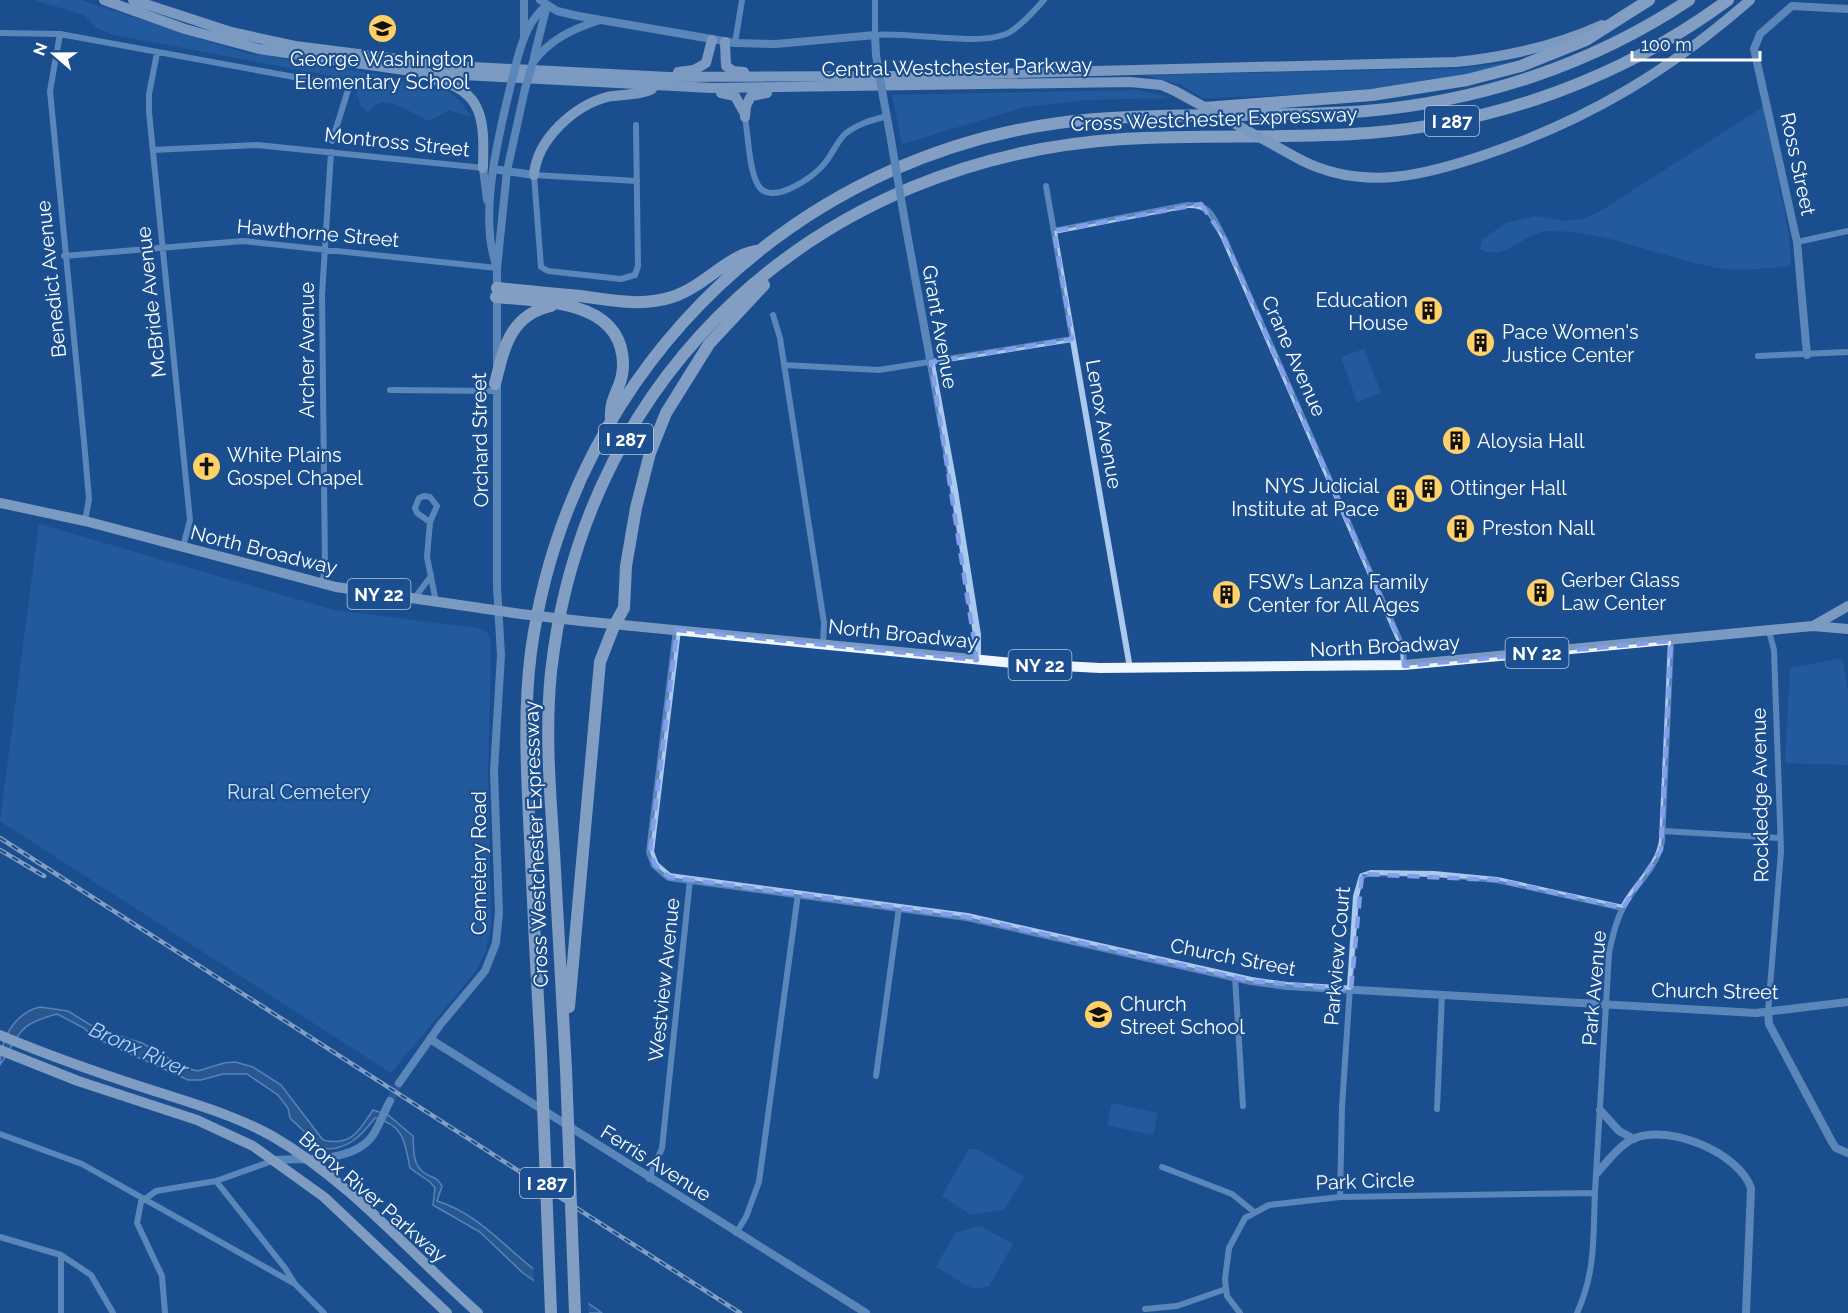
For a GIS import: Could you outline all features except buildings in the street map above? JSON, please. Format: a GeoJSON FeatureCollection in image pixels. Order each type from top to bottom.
{"type":"FeatureCollection","features":[{"type":"Feature","properties":{"kind":"highway"},"geometry":{"type":"LineString","coordinates":[[1149,117],[1236,105],[1372,95],[1467,81],[1521,66],[1586,40],[1648,0]]}},
{"type":"Feature","properties":{"kind":"highway","name":"Cross Westchester Expressway"},"geometry":{"type":"LineString","coordinates":[[551,1313],[526,746],[529,669],[539,608],[555,547],[576,488],[612,419],[642,372],[676,329],[756,251],[847,192],[891,170],[947,149],[993,135],[1047,124],[1149,117],[1334,112],[1397,108],[1458,98],[1517,82],[1575,61],[1631,35],[1689,0]]}},
{"type":"Feature","properties":{"kind":"highway","name":"Cross Westchester Expressway"},"geometry":{"type":"LineString","coordinates":[[575,1313],[566,1064],[549,716],[556,634],[571,568],[606,476],[631,429],[683,356],[724,310],[758,280],[806,244],[858,212],[926,180],[969,165],[1035,149],[1149,138],[1368,133],[1431,126],[1493,112],[1554,93],[1612,69],[1669,39],[1728,0]]}},
{"type":"Feature","properties":{"kind":"highway"},"geometry":{"type":"LineString","coordinates":[[566,1064],[600,662],[614,626],[624,608],[626,566],[641,483],[666,413],[718,332],[806,244]]}},
{"type":"Feature","properties":{"kind":"highway"},"geometry":{"type":"LineString","coordinates":[[496,293],[652,301],[687,291],[705,281],[740,254],[756,251]]}},
{"type":"Feature","properties":{"kind":"highway"},"geometry":{"type":"LineString","coordinates":[[496,293],[568,305],[594,314],[608,325],[618,341],[623,368],[620,385],[610,404],[612,419]]}},
{"type":"Feature","properties":{"kind":"highway"},"geometry":{"type":"LineString","coordinates":[[496,388],[506,340],[517,323],[540,309],[568,305]]}},
{"type":"Feature","properties":{"kind":"highway","name":"Bronx River Parkway"},"geometry":{"type":"LineString","coordinates":[[0,1035],[91,1070],[231,1117],[274,1137],[304,1157],[370,1212],[478,1313]]}},
{"type":"Feature","properties":{"kind":"highway","name":"Bronx River Parkway"},"geometry":{"type":"LineString","coordinates":[[0,1050],[212,1126],[276,1160],[337,1208],[447,1313]]}},
{"type":"Feature","properties":{"kind":"main road","name":"Central Westchester Parkway"},"geometry":{"type":"LineString","coordinates":[[104,0],[230,42],[304,58],[471,77],[701,87],[1464,61],[1517,54],[1564,41],[1632,10]]}},
{"type":"Feature","properties":{"kind":"main road","name":"Central Westchester Parkway"},"geometry":{"type":"LineString","coordinates":[[133,0],[231,32],[295,46],[453,66],[819,82],[1130,82],[1161,85],[1301,160],[1344,176],[1392,179],[1452,166],[1527,140],[1598,109],[1691,50],[1750,0]]}},
{"type":"Feature","properties":{"kind":"main road"},"geometry":{"type":"LineString","coordinates":[[669,77],[694,70],[706,63],[712,40]]}},
{"type":"Feature","properties":{"kind":"main road"},"geometry":{"type":"LineString","coordinates":[[730,43],[724,59],[726,66],[733,71],[819,82]]}},
{"type":"Feature","properties":{"kind":"main road"},"geometry":{"type":"LineString","coordinates":[[385,68],[449,83],[466,92],[481,116],[488,168]]}},
{"type":"Feature","properties":{"kind":"main road"},"geometry":{"type":"LineString","coordinates":[[746,117],[747,102],[754,95],[819,82]]}},
{"type":"Feature","properties":{"kind":"main road"},"geometry":{"type":"LineString","coordinates":[[534,175],[539,154],[550,137],[584,107],[605,98],[646,92],[657,86]]}},
{"type":"Feature","properties":{"kind":"main road"},"geometry":{"type":"LineString","coordinates":[[701,87],[714,93],[735,96],[746,117]]}},
{"type":"Feature","properties":{"kind":"main road","name":"North Broadway"},"geometry":{"type":"LineString","coordinates":[[0,503],[85,520],[183,548],[322,583],[413,600],[614,626],[677,630],[1031,665],[1130,668],[1404,665],[1813,626],[1848,629]]}},
{"type":"Feature","properties":{"kind":"main road","name":"North Broadway"},"geometry":{"type":"LineString","coordinates":[[1813,626],[1848,606]]}},
{"type":"Feature","properties":{"kind":"street"},"geometry":{"type":"LineString","coordinates":[[524,0],[524,36]]}},
{"type":"Feature","properties":{"kind":"street"},"geometry":{"type":"LineString","coordinates":[[730,43],[742,0]]}},
{"type":"Feature","properties":{"kind":"street","name":"Grant Avenue"},"geometry":{"type":"LineString","coordinates":[[875,0],[876,55],[977,635],[977,660]]}},
{"type":"Feature","properties":{"kind":"street"},"geometry":{"type":"LineString","coordinates":[[488,168],[524,36],[535,15],[546,2],[566,13],[712,40],[730,43],[787,44],[887,34],[943,39],[1005,34],[1044,0]]}},
{"type":"Feature","properties":{"kind":"street","name":"Orchard Street"},"geometry":{"type":"LineString","coordinates":[[498,611],[497,268],[507,171],[546,2]]}},
{"type":"Feature","properties":{"kind":"street","name":"Ross Street"},"geometry":{"type":"LineString","coordinates":[[1807,355],[1797,242],[1754,49],[1760,34],[1792,6],[1800,4],[1848,10]]}},
{"type":"Feature","properties":{"kind":"street"},"geometry":{"type":"LineString","coordinates":[[533,62],[544,47],[556,39],[574,29],[600,20]]}},
{"type":"Feature","properties":{"kind":"street"},"geometry":{"type":"LineString","coordinates":[[0,33],[60,34],[349,87],[332,141]]}},
{"type":"Feature","properties":{"kind":"street","name":"Benedict Avenue"},"geometry":{"type":"LineString","coordinates":[[60,34],[50,91],[64,256],[86,464],[88,499],[85,520]]}},
{"type":"Feature","properties":{"kind":"street","name":"McBride Avenue"},"geometry":{"type":"LineString","coordinates":[[157,52],[149,94],[190,520],[183,548]]}},
{"type":"Feature","properties":{"kind":"street"},"geometry":{"type":"LineString","coordinates":[[746,117],[756,180],[761,189],[770,193],[793,187],[807,180],[824,164],[846,133],[868,121],[887,116]]}},
{"type":"Feature","properties":{"kind":"street"},"geometry":{"type":"LineString","coordinates":[[534,175],[541,267],[548,271],[621,279],[635,275],[638,266],[636,125]]}},
{"type":"Feature","properties":{"kind":"street","name":"Montross Street"},"geometry":{"type":"LineString","coordinates":[[153,150],[257,144],[488,168],[534,175],[637,181]]}},
{"type":"Feature","properties":{"kind":"street","name":"Archer Avenue"},"geometry":{"type":"LineString","coordinates":[[322,583],[325,568],[324,248],[331,152]]}},
{"type":"Feature","properties":{"kind":"street","name":"Orchard Street"},"geometry":{"type":"LineString","coordinates":[[488,168],[492,256],[497,268]]}},
{"type":"Feature","properties":{"kind":"street","name":"Lenox Avenue"},"geometry":{"type":"LineString","coordinates":[[1046,186],[1130,668]]}},
{"type":"Feature","properties":{"kind":"street","name":"Crane Avenue"},"geometry":{"type":"LineString","coordinates":[[1054,231],[1187,205],[1201,204],[1208,208],[1224,238],[1403,648],[1404,665]]}},
{"type":"Feature","properties":{"kind":"street"},"geometry":{"type":"LineString","coordinates":[[1797,242],[1848,231]]}},
{"type":"Feature","properties":{"kind":"street","name":"Hawthorne Street"},"geometry":{"type":"LineString","coordinates":[[64,256],[243,241],[497,268]]}},
{"type":"Feature","properties":{"kind":"street"},"geometry":{"type":"LineString","coordinates":[[773,315],[784,365],[824,623],[824,644]]}},
{"type":"Feature","properties":{"kind":"street"},"geometry":{"type":"LineString","coordinates":[[784,365],[879,370],[1072,339]]}},
{"type":"Feature","properties":{"kind":"street"},"geometry":{"type":"LineString","coordinates":[[1758,356],[1848,352]]}},
{"type":"Feature","properties":{"kind":"street"},"geometry":{"type":"LineString","coordinates":[[390,390],[496,388]]}},
{"type":"Feature","properties":{"kind":"street"},"geometry":{"type":"LineString","coordinates":[[430,522],[427,557],[436,603]]}},
{"type":"Feature","properties":{"kind":"street"},"geometry":{"type":"LineString","coordinates":[[413,600],[431,576]]}},
{"type":"Feature","properties":{"kind":"street","name":"Cemetery Road"},"geometry":{"type":"LineString","coordinates":[[399,1083],[430,1039],[486,971],[496,943],[499,912],[494,771],[501,655],[498,611]]}},
{"type":"Feature","properties":{"kind":"street","name":"Westview Avenue"},"geometry":{"type":"LineString","coordinates":[[649,1179],[662,1148],[690,880],[664,874],[655,865],[650,852],[677,630]]}},
{"type":"Feature","properties":{"kind":"street","name":"Rockledge Avenue"},"geometry":{"type":"LineString","coordinates":[[1769,631],[1774,650],[1780,838],[1769,1024],[1832,1142],[1847,1153]]}},
{"type":"Feature","properties":{"kind":"street","name":"Park Avenue"},"geometry":{"type":"LineString","coordinates":[[1577,1313],[1588,1288],[1594,1260],[1595,1193],[1609,953],[1613,932],[1623,908],[1652,868],[1661,850],[1671,641]]}},
{"type":"Feature","properties":{"kind":"street"},"geometry":{"type":"LineString","coordinates":[[1663,831],[1780,838]]}},
{"type":"Feature","properties":{"kind":"street","name":"Parkview Court"},"geometry":{"type":"LineString","coordinates":[[1340,1197],[1342,1107],[1356,896],[1360,879],[1366,873],[1434,874],[1497,880],[1623,908]]}},
{"type":"Feature","properties":{"kind":"street","name":"Church Street"},"geometry":{"type":"LineString","coordinates":[[690,880],[990,921],[1235,977],[1287,986],[1768,1012],[1848,1002]]}},
{"type":"Feature","properties":{"kind":"street"},"geometry":{"type":"LineString","coordinates":[[736,1233],[746,1217],[759,1182],[798,894]]}},
{"type":"Feature","properties":{"kind":"street"},"geometry":{"type":"LineString","coordinates":[[876,1076],[899,908]]}},
{"type":"Feature","properties":{"kind":"street"},"geometry":{"type":"LineString","coordinates":[[1235,977],[1243,1106]]}},
{"type":"Feature","properties":{"kind":"street"},"geometry":{"type":"LineString","coordinates":[[1437,1108],[1442,995]]}},
{"type":"Feature","properties":{"kind":"street","name":"Ferris Avenue"},"geometry":{"type":"LineString","coordinates":[[430,1039],[649,1179],[866,1313]]}},
{"type":"Feature","properties":{"kind":"street"},"geometry":{"type":"LineString","coordinates":[[165,1313],[162,1276],[137,1223],[137,1211],[143,1199],[156,1191],[216,1181],[276,1160],[304,1157],[325,1158],[357,1148],[368,1141],[388,1105]]}},
{"type":"Feature","properties":{"kind":"street"},"geometry":{"type":"LineString","coordinates":[[1600,1110],[1619,1131],[1634,1139],[1673,1136],[1704,1145],[1746,1176],[1751,1188],[1746,1313]]}},
{"type":"Feature","properties":{"kind":"street"},"geometry":{"type":"LineString","coordinates":[[0,1134],[82,1164],[295,1284],[308,1294],[324,1313]]}},
{"type":"Feature","properties":{"kind":"street"},"geometry":{"type":"LineString","coordinates":[[1597,1173],[1634,1139]]}},
{"type":"Feature","properties":{"kind":"street"},"geometry":{"type":"LineString","coordinates":[[1162,1167],[1232,1194],[1254,1211],[1239,1226],[1229,1248],[1227,1296],[1240,1313]]}},
{"type":"Feature","properties":{"kind":"street"},"geometry":{"type":"LineString","coordinates":[[216,1181],[285,1268],[295,1284]]}},
{"type":"Feature","properties":{"kind":"street","name":"Park Circle"},"geometry":{"type":"LineString","coordinates":[[1254,1211],[1269,1205],[1340,1197],[1595,1193]]}},
{"type":"Feature","properties":{"kind":"street"},"geometry":{"type":"LineString","coordinates":[[0,1237],[61,1255],[91,1275],[113,1313]]}},
{"type":"Feature","properties":{"kind":"street"},"geometry":{"type":"LineString","coordinates":[[61,1255],[61,1313]]}},
{"type":"Feature","properties":{"kind":"street"},"geometry":{"type":"LineString","coordinates":[[1145,1309],[1178,1306],[1226,1289]]}},
{"type":"Feature","properties":{"kind":"highlighted area"},"geometry":{"type":"Polygon","coordinates":[[[1201,204],[1224,238],[1403,648],[1404,666],[1671,641],[1661,850],[1623,908],[1497,880],[1362,874],[1351,990],[1251,981],[967,917],[669,877],[655,865],[650,852],[677,630],[977,660],[931,362],[1072,339],[1054,231],[1201,204]]]}},
{"type":"Feature","properties":{"kind":"green space"},"geometry":{"type":"Polygon","coordinates":[[[34,0],[81,0],[248,54],[365,72],[418,87],[442,90],[457,98],[471,117],[449,110],[429,121],[390,103],[374,105],[368,112],[361,107],[354,82],[347,79],[114,35],[97,28],[84,15],[34,0]]]}},
{"type":"Feature","properties":{"kind":"green space"},"geometry":{"type":"Polygon","coordinates":[[[1513,62],[1480,72],[1393,87],[1289,95],[1203,98],[1181,85],[1144,75],[1455,69],[1513,62]]]}},
{"type":"Feature","properties":{"kind":"green space"},"geometry":{"type":"Polygon","coordinates":[[[1139,90],[1171,98],[1085,100],[1021,108],[902,144],[892,95],[1139,90]]]}},
{"type":"Feature","properties":{"kind":"green space"},"geometry":{"type":"Polygon","coordinates":[[[1763,107],[1789,235],[1791,266],[1746,270],[1718,268],[1613,240],[1570,232],[1539,233],[1497,252],[1480,249],[1482,240],[1506,223],[1535,216],[1565,221],[1583,219],[1599,212],[1763,107]]]}},
{"type":"Feature","properties":{"kind":"green space"},"geometry":{"type":"Polygon","coordinates":[[[1364,349],[1381,393],[1357,402],[1341,357],[1364,349]]]}},
{"type":"Feature","properties":{"kind":"green space","name":"Rural Cemetery"},"geometry":{"type":"Polygon","coordinates":[[[39,524],[334,610],[477,628],[487,632],[491,640],[488,774],[491,925],[485,953],[475,972],[391,1073],[0,821],[39,524]]]}},
{"type":"Feature","properties":{"kind":"green space"},"geometry":{"type":"Polygon","coordinates":[[[1842,658],[1848,691],[1848,765],[1785,763],[1790,668],[1842,658]]]}},
{"type":"Feature","properties":{"kind":"green space"},"geometry":{"type":"Polygon","coordinates":[[[1112,1103],[1158,1113],[1153,1135],[1107,1125],[1112,1103]]]}},
{"type":"Feature","properties":{"kind":"green space"},"geometry":{"type":"Polygon","coordinates":[[[969,1149],[977,1149],[1024,1177],[1004,1210],[971,1215],[942,1196],[969,1149]]]}},
{"type":"Feature","properties":{"kind":"green space"},"geometry":{"type":"Polygon","coordinates":[[[980,1226],[1013,1244],[989,1286],[973,1289],[936,1267],[955,1233],[980,1226]]]}},
{"type":"Feature","properties":{"kind":"water","name":"Bronx River"},"geometry":{"type":"Polygon","coordinates":[[[40,1007],[68,1011],[97,1029],[142,1043],[186,1068],[198,1071],[235,1062],[253,1067],[281,1085],[323,1140],[341,1141],[353,1136],[373,1110],[388,1115],[413,1136],[414,1156],[419,1168],[435,1178],[442,1186],[437,1201],[478,1222],[543,1276],[602,1313],[580,1313],[523,1273],[480,1232],[433,1205],[435,1188],[410,1168],[402,1137],[392,1125],[385,1121],[375,1118],[353,1141],[340,1147],[323,1149],[290,1118],[288,1108],[278,1095],[247,1074],[223,1074],[201,1080],[188,1080],[93,1037],[84,1028],[57,1014],[26,1027],[16,1038],[0,1065],[3,1046],[10,1029],[23,1015],[40,1007]]]}},
{"type":"Feature","properties":{"kind":"pier"},"geometry":{"type":"Polygon","coordinates":[[[533,1265],[588,1300],[589,1313],[575,1313],[534,1285],[533,1265]]]}},
{"type":"Feature","properties":{"kind":"tunnel"},"geometry":{"type":"LineString","coordinates":[[390,1101],[399,1083]]}},
{"type":"Feature","properties":{"kind":"railway"},"geometry":{"type":"LineString","coordinates":[[0,838],[740,1313]]}},
{"type":"Feature","properties":{"kind":"railway"},"geometry":{"type":"LineString","coordinates":[[0,850],[44,876]]}},
{"type":"Feature","properties":{"kind":"place","name":"George Washington Elementary School"},"geometry":{"type":"Point","coordinates":[382,28]}},
{"type":"Feature","properties":{"kind":"place","name":"Education House"},"geometry":{"type":"Point","coordinates":[1429,311]}},
{"type":"Feature","properties":{"kind":"place","name":"Pace Women's Justice Center"},"geometry":{"type":"Point","coordinates":[1481,343]}},
{"type":"Feature","properties":{"kind":"place","name":"Aloysia Hall"},"geometry":{"type":"Point","coordinates":[1456,441]}},
{"type":"Feature","properties":{"kind":"place","name":"White Plains Gospel Chapel"},"geometry":{"type":"Point","coordinates":[206,467]}},
{"type":"Feature","properties":{"kind":"place","name":"Ottinger Hall"},"geometry":{"type":"Point","coordinates":[1429,488]}},
{"type":"Feature","properties":{"kind":"place","name":"NYS Judicial Institute at Pace"},"geometry":{"type":"Point","coordinates":[1400,498]}},
{"type":"Feature","properties":{"kind":"place","name":"Preston Nall"},"geometry":{"type":"Point","coordinates":[1461,528]}},
{"type":"Feature","properties":{"kind":"place","name":"Gerber Glass Law Center"},"geometry":{"type":"Point","coordinates":[1540,592]}},
{"type":"Feature","properties":{"kind":"place","name":"FSW’s Lanza Family Center for All Ages"},"geometry":{"type":"Point","coordinates":[1227,594]}},
{"type":"Feature","properties":{"kind":"place","name":"Church Street School"},"geometry":{"type":"Point","coordinates":[1099,1015]}}]}
